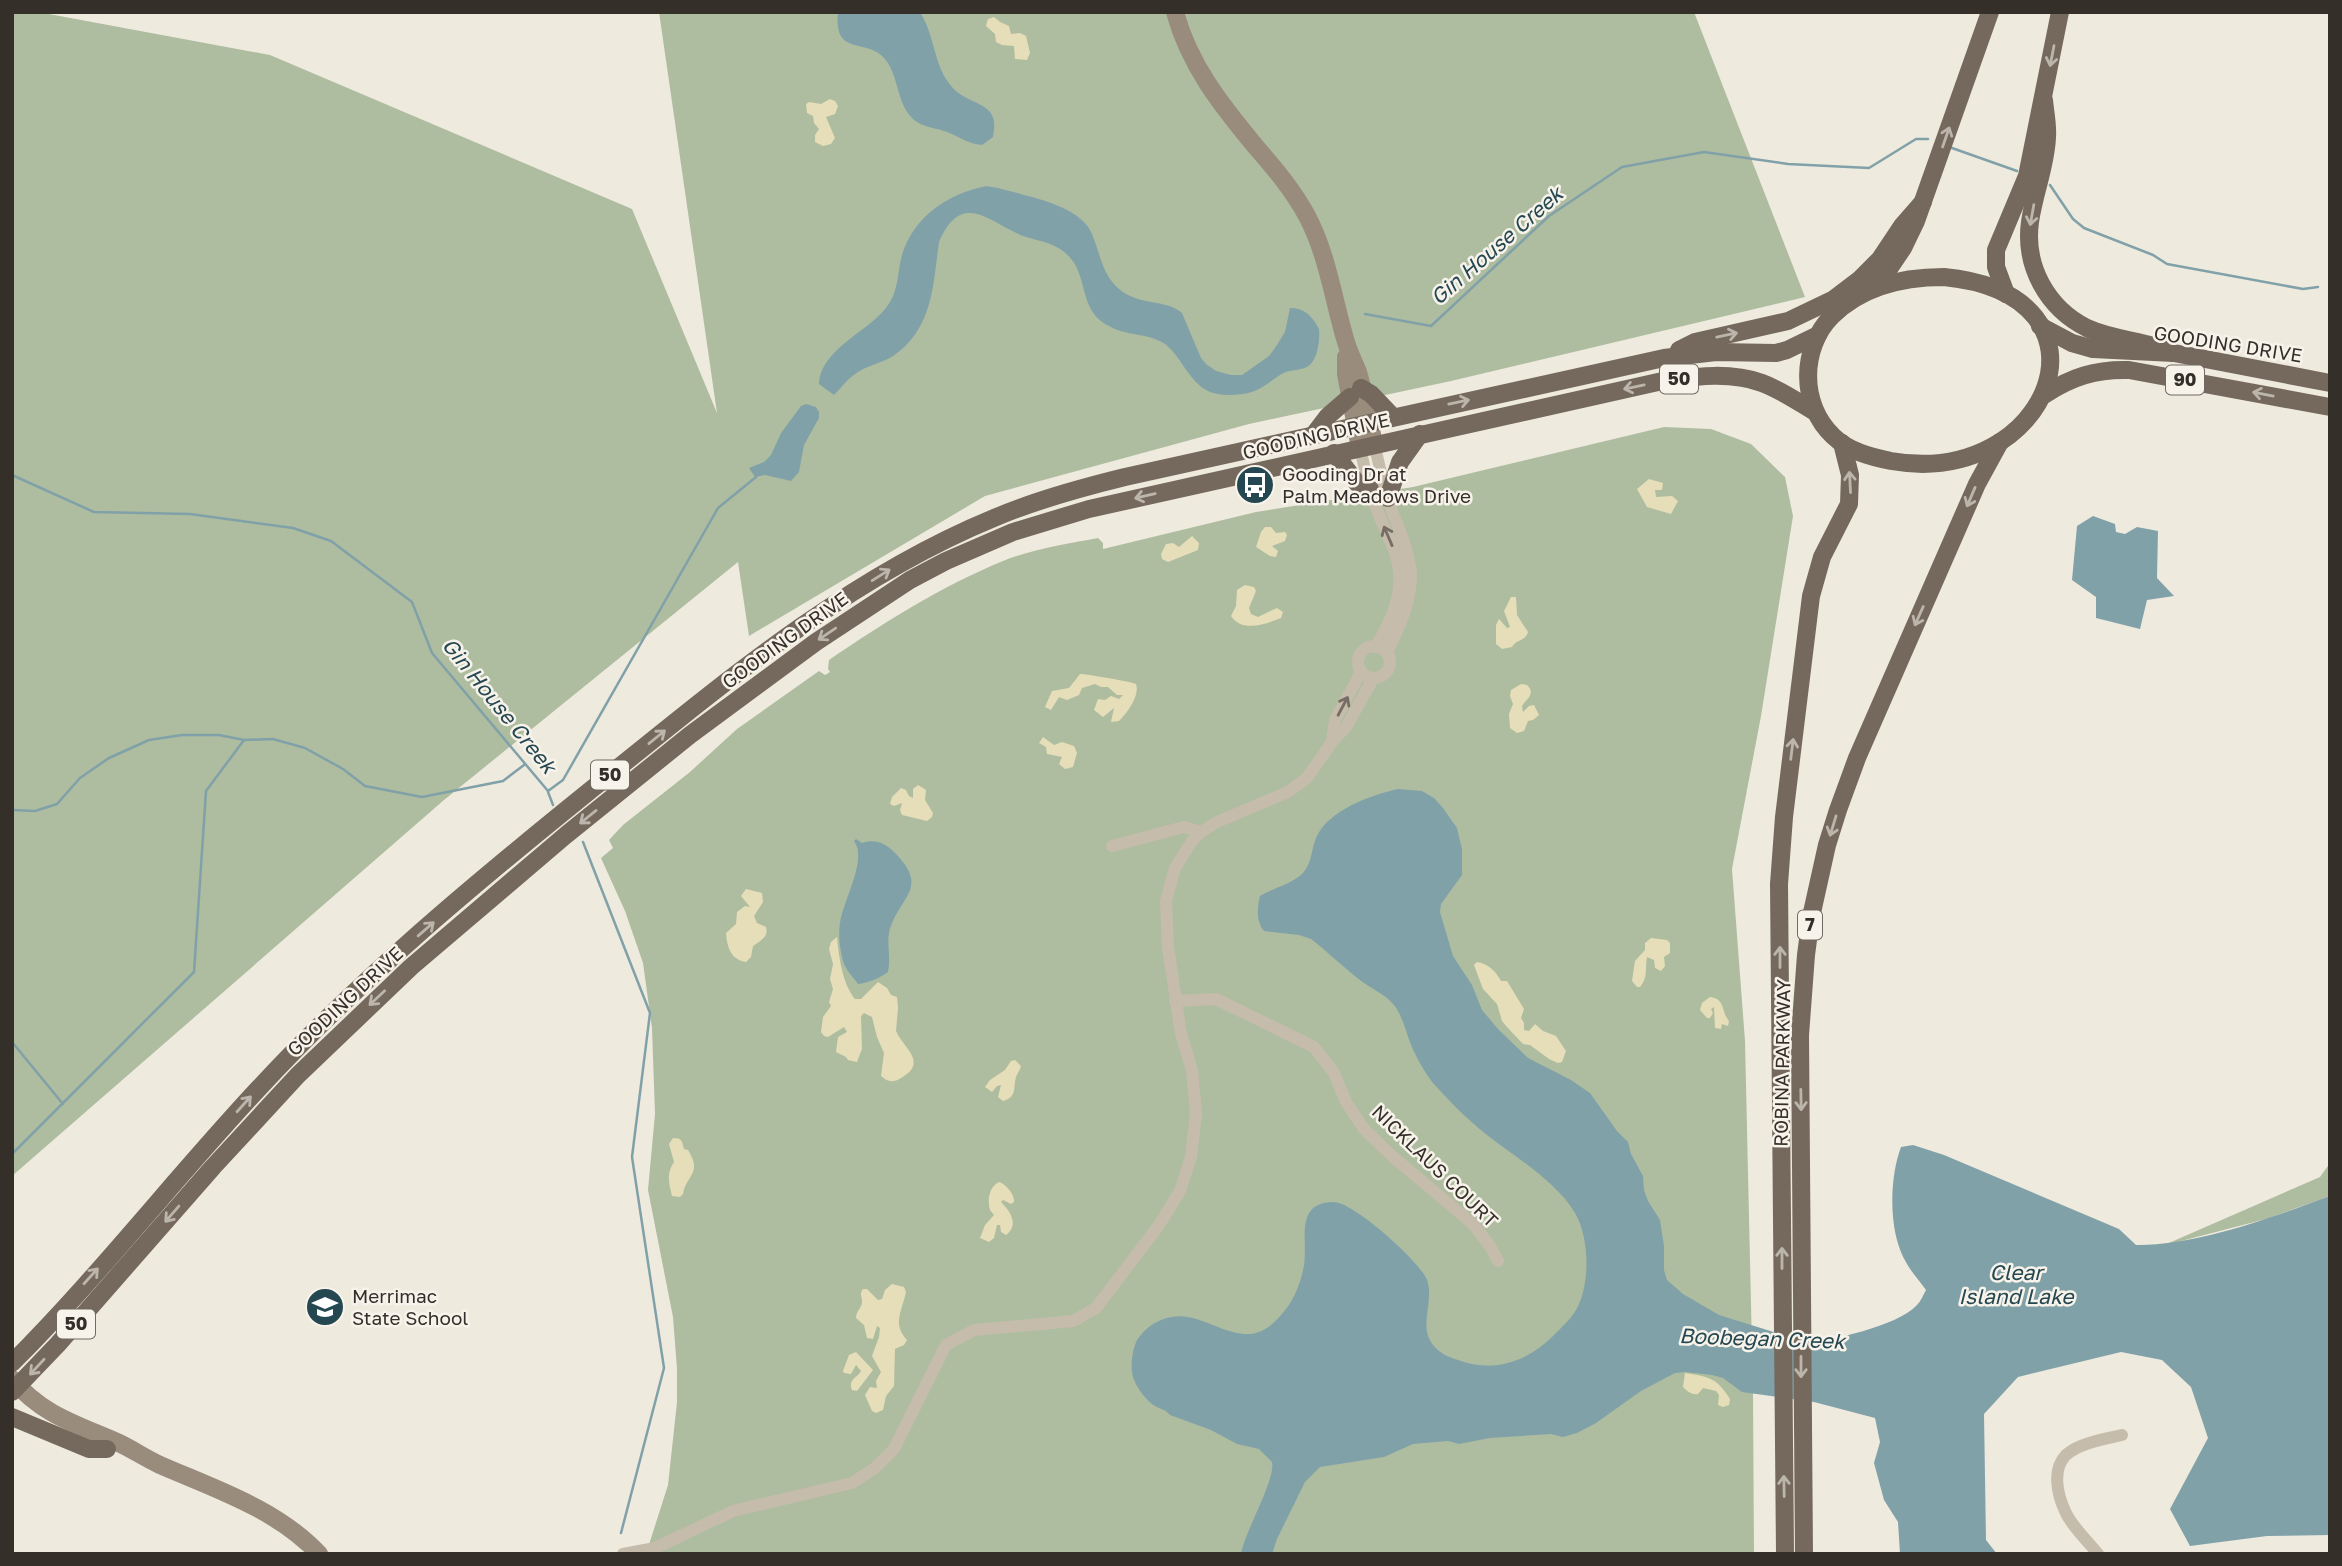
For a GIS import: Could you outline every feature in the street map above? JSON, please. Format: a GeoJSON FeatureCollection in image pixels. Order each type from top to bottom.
{"type":"FeatureCollection","features":[{"type":"Feature","properties":{"kind":"main road"},"geometry":{"type":"LineString","coordinates":[[1175,12],[1179,30],[1211,91],[1287,184],[1307,215],[1331,280],[1346,343],[1346,374],[1356,392],[1367,446]]}},
{"type":"Feature","properties":{"kind":"main road","name":"90"},"geometry":{"type":"LineString","coordinates":[[1990,12],[1923,202],[1903,248],[1876,288],[1858,296],[1839,310],[1818,335],[1813,347],[1808,370],[1810,392],[1815,412],[1828,430],[1842,443],[1878,458],[1912,464],[1953,460],[2000,442],[2026,422],[2044,395],[2080,376],[2109,370],[2129,370],[2330,407]]}},
{"type":"Feature","properties":{"kind":"main road","name":"90"},"geometry":{"type":"LineString","coordinates":[[2060,12],[2044,100],[2048,136],[2029,234],[2031,256],[2039,280],[2051,299],[2079,323],[2097,332],[2156,345],[2174,353]]}},
{"type":"Feature","properties":{"kind":"main road"},"geometry":{"type":"LineString","coordinates":[[2006,294],[1996,267],[1997,250],[2027,176],[2044,100]]}},
{"type":"Feature","properties":{"kind":"main road"},"geometry":{"type":"LineString","coordinates":[[1664,358],[1695,342],[1788,321],[1834,299],[1874,265],[1923,202]]}},
{"type":"Feature","properties":{"kind":"main road"},"geometry":{"type":"LineString","coordinates":[[1876,288],[1914,278],[1944,277],[1975,282],[2006,294],[2028,310],[2040,326],[2051,358],[2050,379],[2044,395]]}},
{"type":"Feature","properties":{"kind":"main road","name":"GOODING DRIVE"},"geometry":{"type":"LineString","coordinates":[[2040,326],[2071,343],[2092,349],[2174,353],[2330,383]]}},
{"type":"Feature","properties":{"kind":"main road","name":"GOODING DRIVE"},"geometry":{"type":"LineString","coordinates":[[12,1363],[233,1116],[329,1016],[438,918],[685,715],[801,629],[913,556],[963,531],[1021,507],[1085,487],[1315,433],[1664,358],[1716,352],[1787,351],[1818,335]]}},
{"type":"Feature","properties":{"kind":"main road","name":"GOODING DRIVE"},"geometry":{"type":"LineString","coordinates":[[14,1387],[275,1099],[381,995],[576,827],[690,735],[816,642],[910,580],[1013,532],[1089,509],[1667,380],[1703,376],[1736,377],[1761,382],[1815,412]]}},
{"type":"Feature","properties":{"kind":"main road"},"geometry":{"type":"LineString","coordinates":[[1315,433],[1328,416],[1356,392],[1371,394],[1392,416]]}},
{"type":"Feature","properties":{"kind":"main road"},"geometry":{"type":"LineString","coordinates":[[1388,498],[1400,462],[1420,435]]}},
{"type":"Feature","properties":{"kind":"main road","name":"ROBINA PARKWAY"},"geometry":{"type":"LineString","coordinates":[[1804,1554],[1800,1035],[1805,955],[1831,834],[1857,758],[1977,484],[2000,442]]}},
{"type":"Feature","properties":{"kind":"main road","name":"ROBINA PARKWAY"},"geometry":{"type":"LineString","coordinates":[[1785,1554],[1781,852],[1811,596],[1822,556],[1846,513],[1851,493],[1850,475],[1842,443]]}},
{"type":"Feature","properties":{"kind":"main road"},"geometry":{"type":"LineString","coordinates":[[1334,453],[1357,483],[1370,489]]}},
{"type":"Feature","properties":{"kind":"main road"},"geometry":{"type":"LineString","coordinates":[[14,1387],[47,1421],[124,1456],[155,1462]]}},
{"type":"Feature","properties":{"kind":"main road"},"geometry":{"type":"LineString","coordinates":[[14,1387],[51,1414],[128,1446],[155,1462],[276,1518],[319,1554]]}},
{"type":"Feature","properties":{"kind":"main road"},"geometry":{"type":"LineString","coordinates":[[12,1417],[89,1449],[107,1449]]}},
{"type":"Feature","properties":{"kind":"street"},"geometry":{"type":"LineString","coordinates":[[1367,446],[1370,489],[1393,547],[1399,571],[1398,596],[1381,650]]}},
{"type":"Feature","properties":{"kind":"street"},"geometry":{"type":"LineString","coordinates":[[1367,446],[1388,498],[1411,574],[1407,602],[1399,627],[1381,650]]}},
{"type":"Feature","properties":{"kind":"street"},"geometry":{"type":"LineString","coordinates":[[623,1554],[656,1548],[733,1511],[852,1483],[875,1468],[894,1449],[946,1345],[975,1330],[1073,1321],[1096,1308],[1159,1225],[1180,1191],[1191,1157],[1196,1114],[1192,1070],[1181,1034],[1168,947],[1166,901],[1175,868],[1201,832],[1217,822],[1288,792],[1307,778],[1332,742],[1335,720],[1367,675],[1386,673],[1390,663],[1381,650],[1367,648],[1360,654],[1358,663],[1367,675]]}},
{"type":"Feature","properties":{"kind":"street"},"geometry":{"type":"LineString","coordinates":[[1112,846],[1184,827],[1201,832]]}},
{"type":"Feature","properties":{"kind":"street","name":"NICKLAUS COURT"},"geometry":{"type":"LineString","coordinates":[[1175,1001],[1216,999],[1314,1047],[1334,1073],[1346,1102],[1364,1129],[1473,1224],[1498,1261]]}},
{"type":"Feature","properties":{"kind":"street"},"geometry":{"type":"LineString","coordinates":[[2098,1554],[2065,1512],[2057,1469],[2067,1454],[2086,1445],[2122,1435]]}},
{"type":"Feature","properties":{"kind":"green space"},"geometry":{"type":"Polygon","coordinates":[[[12,12],[38,12],[270,55],[632,209],[717,413],[659,12],[1694,12],[1805,297],[1451,381],[1249,424],[985,496],[749,636],[738,562],[444,800],[12,1176],[12,12]]]}},
{"type":"Feature","properties":{"kind":"green space"},"geometry":{"type":"Polygon","coordinates":[[[1664,427],[1711,429],[1751,444],[1785,477],[1793,516],[1761,716],[1732,869],[1745,1041],[1754,1554],[646,1554],[668,1485],[677,1402],[677,1369],[673,1317],[648,1190],[655,1114],[652,1028],[643,963],[625,911],[601,858],[613,848],[609,840],[623,825],[690,772],[737,729],[819,671],[825,675],[830,672],[829,660],[913,606],[1003,561],[1038,550],[1098,538],[1103,543],[1103,549],[1256,512],[1413,487],[1664,427]]]}},
{"type":"Feature","properties":{"kind":"green space"},"geometry":{"type":"Polygon","coordinates":[[[2330,1163],[2330,1196],[2266,1219],[2162,1246],[2320,1177],[2330,1163]]]}},
{"type":"Feature","properties":{"kind":"sand"},"geometry":{"type":"Polygon","coordinates":[[[994,17],[1009,26],[1011,34],[1020,33],[1026,36],[1030,53],[1027,60],[1015,59],[1014,46],[996,42],[995,34],[986,26],[988,19],[994,17]]]}},
{"type":"Feature","properties":{"kind":"sand"},"geometry":{"type":"Polygon","coordinates":[[[830,99],[838,106],[835,114],[826,117],[835,138],[831,144],[823,146],[815,142],[819,129],[813,116],[807,113],[806,104],[821,104],[830,99]]]}},
{"type":"Feature","properties":{"kind":"sand"},"geometry":{"type":"Polygon","coordinates":[[[1649,479],[1663,483],[1662,490],[1655,490],[1656,497],[1672,496],[1678,501],[1671,514],[1647,507],[1637,489],[1649,479]]]}},
{"type":"Feature","properties":{"kind":"sand"},"geometry":{"type":"Polygon","coordinates":[[[1265,527],[1271,527],[1276,533],[1285,532],[1287,535],[1285,541],[1272,546],[1278,551],[1276,557],[1256,547],[1265,527]]]}},
{"type":"Feature","properties":{"kind":"sand"},"geometry":{"type":"Polygon","coordinates":[[[1192,536],[1199,543],[1198,550],[1168,562],[1162,559],[1161,554],[1166,544],[1173,543],[1179,547],[1192,536]]]}},
{"type":"Feature","properties":{"kind":"sand"},"geometry":{"type":"Polygon","coordinates":[[[1245,585],[1254,587],[1256,591],[1249,608],[1251,614],[1258,617],[1277,608],[1283,612],[1281,618],[1254,626],[1236,621],[1231,616],[1236,606],[1237,590],[1245,585]]]}},
{"type":"Feature","properties":{"kind":"sand"},"geometry":{"type":"Polygon","coordinates":[[[1511,597],[1516,597],[1517,615],[1528,632],[1512,647],[1502,649],[1496,644],[1496,625],[1499,619],[1507,628],[1510,627],[1504,611],[1511,597]]]}},
{"type":"Feature","properties":{"kind":"sand"},"geometry":{"type":"Polygon","coordinates":[[[1080,674],[1136,684],[1135,698],[1119,721],[1111,722],[1114,708],[1103,717],[1094,710],[1098,699],[1105,700],[1111,696],[1119,699],[1123,695],[1117,695],[1108,687],[1095,684],[1082,688],[1079,695],[1067,700],[1059,697],[1051,710],[1045,707],[1052,691],[1069,688],[1080,674]]]}},
{"type":"Feature","properties":{"kind":"sand"},"geometry":{"type":"Polygon","coordinates":[[[1521,684],[1527,685],[1531,691],[1522,706],[1523,712],[1534,705],[1539,715],[1528,721],[1524,731],[1517,733],[1510,728],[1509,714],[1513,704],[1510,696],[1511,690],[1521,684]]]}},
{"type":"Feature","properties":{"kind":"sand"},"geometry":{"type":"Polygon","coordinates":[[[1043,737],[1054,745],[1062,742],[1074,746],[1077,753],[1073,767],[1065,769],[1059,764],[1062,757],[1047,754],[1046,747],[1039,743],[1043,737]]]}},
{"type":"Feature","properties":{"kind":"sand"},"geometry":{"type":"Polygon","coordinates":[[[918,785],[926,790],[925,800],[933,813],[927,821],[902,815],[902,803],[894,806],[890,804],[892,797],[901,788],[913,798],[913,789],[918,785]]]}},
{"type":"Feature","properties":{"kind":"sand"},"geometry":{"type":"Polygon","coordinates":[[[746,889],[762,893],[763,902],[754,916],[757,923],[767,930],[763,938],[753,946],[751,957],[746,962],[737,959],[731,952],[726,933],[736,924],[737,912],[745,906],[750,907],[741,896],[746,889]]]}},
{"type":"Feature","properties":{"kind":"sand"},"geometry":{"type":"Polygon","coordinates":[[[837,937],[844,978],[855,999],[861,999],[878,982],[887,988],[891,995],[897,997],[896,1031],[914,1061],[909,1072],[898,1080],[886,1080],[881,1076],[884,1053],[872,1017],[864,1013],[861,1016],[862,1049],[857,1062],[836,1052],[838,1037],[847,1032],[844,1027],[828,1037],[821,1032],[823,1017],[831,1006],[829,1002],[833,989],[830,979],[833,964],[829,949],[831,942],[837,937]]]}},
{"type":"Feature","properties":{"kind":"sand"},"geometry":{"type":"Polygon","coordinates":[[[1651,938],[1667,940],[1670,943],[1670,953],[1664,957],[1665,966],[1661,971],[1655,968],[1654,960],[1647,957],[1644,980],[1640,987],[1637,987],[1632,981],[1635,961],[1651,938]]]}},
{"type":"Feature","properties":{"kind":"sand"},"geometry":{"type":"Polygon","coordinates":[[[1477,962],[1491,968],[1501,981],[1507,981],[1524,1009],[1521,1018],[1524,1030],[1529,1031],[1535,1024],[1543,1031],[1556,1036],[1566,1051],[1562,1062],[1549,1059],[1530,1045],[1523,1044],[1506,1026],[1497,1004],[1483,989],[1474,965],[1477,962]]]}},
{"type":"Feature","properties":{"kind":"sand"},"geometry":{"type":"Polygon","coordinates":[[[1710,997],[1721,1003],[1729,1021],[1728,1026],[1722,1024],[1721,1029],[1715,1028],[1714,1007],[1711,1009],[1713,1013],[1710,1018],[1700,1010],[1702,1003],[1710,997]]]}},
{"type":"Feature","properties":{"kind":"sand"},"geometry":{"type":"Polygon","coordinates":[[[1015,1060],[1021,1066],[1014,1092],[1003,1101],[998,1097],[1001,1085],[992,1092],[985,1087],[1015,1060]]]}},
{"type":"Feature","properties":{"kind":"sand"},"geometry":{"type":"Polygon","coordinates":[[[673,1138],[681,1140],[694,1164],[680,1197],[672,1196],[669,1183],[674,1162],[669,1144],[673,1138]]]}},
{"type":"Feature","properties":{"kind":"sand"},"geometry":{"type":"Polygon","coordinates":[[[999,1182],[1007,1187],[1013,1196],[1014,1202],[1011,1204],[1003,1200],[1001,1202],[1008,1210],[1013,1223],[1006,1235],[1001,1232],[1000,1225],[997,1225],[994,1238],[989,1242],[980,1238],[985,1225],[994,1215],[990,1210],[989,1198],[991,1190],[999,1182]]]}},
{"type":"Feature","properties":{"kind":"sand"},"geometry":{"type":"Polygon","coordinates":[[[892,1284],[904,1287],[906,1292],[899,1323],[907,1340],[904,1345],[895,1349],[894,1386],[886,1396],[883,1410],[876,1413],[872,1411],[865,1395],[870,1387],[877,1388],[876,1381],[881,1372],[872,1356],[880,1328],[877,1326],[873,1339],[867,1338],[864,1325],[856,1316],[862,1304],[863,1289],[867,1289],[878,1300],[882,1299],[885,1290],[892,1284]]]}},
{"type":"Feature","properties":{"kind":"sand"},"geometry":{"type":"Polygon","coordinates":[[[856,1352],[873,1370],[857,1391],[852,1390],[851,1383],[861,1371],[856,1365],[851,1374],[843,1371],[849,1355],[856,1352]]]}},
{"type":"Feature","properties":{"kind":"sand"},"geometry":{"type":"Polygon","coordinates":[[[1685,1373],[1707,1377],[1717,1383],[1730,1399],[1729,1405],[1718,1405],[1719,1395],[1716,1391],[1703,1388],[1698,1394],[1688,1392],[1683,1387],[1685,1373]]]}},
{"type":"Feature","properties":{"kind":"water"},"geometry":{"type":"Polygon","coordinates":[[[838,12],[920,12],[946,79],[959,93],[988,110],[993,116],[993,137],[982,145],[917,122],[905,109],[885,59],[878,53],[846,41],[841,36],[838,12]]]}},
{"type":"Feature","properties":{"kind":"water"},"geometry":{"type":"Polygon","coordinates":[[[986,186],[1037,198],[1077,216],[1092,234],[1105,270],[1118,288],[1134,298],[1168,305],[1182,313],[1201,358],[1216,371],[1242,375],[1269,356],[1285,332],[1290,308],[1300,309],[1307,314],[1319,329],[1319,344],[1314,360],[1307,367],[1286,372],[1254,391],[1227,395],[1208,391],[1196,382],[1165,344],[1150,337],[1117,330],[1101,321],[1090,307],[1076,267],[1062,250],[1013,232],[978,214],[968,213],[958,216],[948,226],[939,242],[929,305],[916,333],[906,345],[893,356],[854,374],[834,395],[819,384],[827,361],[889,303],[895,291],[906,244],[922,220],[958,195],[986,186]]]}},
{"type":"Feature","properties":{"kind":"water"},"geometry":{"type":"Polygon","coordinates":[[[806,404],[816,407],[819,418],[804,445],[799,472],[791,481],[765,475],[755,477],[749,468],[764,462],[771,455],[781,433],[801,406],[806,404]]]}},
{"type":"Feature","properties":{"kind":"water"},"geometry":{"type":"Polygon","coordinates":[[[2093,516],[2115,524],[2116,532],[2125,534],[2137,527],[2158,531],[2157,578],[2174,596],[2147,600],[2140,629],[2096,618],[2096,597],[2072,580],[2077,526],[2093,516]]]}},
{"type":"Feature","properties":{"kind":"water"},"geometry":{"type":"Polygon","coordinates":[[[1398,789],[1422,791],[1434,798],[1457,828],[1462,849],[1462,875],[1441,904],[1440,912],[1453,956],[1472,985],[1482,1010],[1528,1058],[1590,1093],[1628,1142],[1643,1176],[1648,1201],[1660,1220],[1667,1280],[1683,1294],[1719,1315],[1780,1334],[1801,1346],[1879,1326],[1908,1313],[1917,1305],[1926,1290],[1901,1252],[1896,1238],[1892,1206],[1894,1175],[1901,1147],[1913,1145],[1944,1155],[2119,1229],[2136,1245],[2184,1241],[2209,1235],[2330,1196],[2330,1535],[2267,1536],[2190,1546],[2170,1509],[2208,1438],[2191,1387],[2162,1360],[2121,1352],[2018,1377],[1984,1414],[1986,1540],[1997,1554],[1900,1554],[1898,1522],[1884,1500],[1874,1463],[1880,1442],[1875,1418],[1814,1402],[1742,1392],[1723,1378],[1685,1372],[1675,1373],[1641,1391],[1596,1423],[1563,1437],[1551,1434],[1490,1438],[1459,1444],[1448,1441],[1413,1444],[1384,1457],[1320,1467],[1305,1482],[1272,1554],[1241,1554],[1265,1493],[1272,1462],[1259,1449],[1237,1444],[1211,1430],[1170,1415],[1146,1399],[1133,1378],[1132,1367],[1135,1344],[1148,1328],[1161,1320],[1184,1316],[1238,1333],[1250,1334],[1267,1328],[1286,1310],[1299,1285],[1304,1265],[1308,1215],[1313,1208],[1321,1204],[1334,1202],[1370,1222],[1400,1247],[1422,1271],[1429,1288],[1426,1323],[1429,1339],[1439,1351],[1457,1360],[1500,1365],[1524,1357],[1563,1326],[1572,1316],[1583,1294],[1586,1258],[1583,1234],[1575,1213],[1558,1191],[1473,1123],[1433,1083],[1415,1055],[1400,1014],[1391,1001],[1357,978],[1311,939],[1264,931],[1258,919],[1260,896],[1303,873],[1310,861],[1316,838],[1330,819],[1351,805],[1398,789]]]}},
{"type":"Feature","properties":{"kind":"water"},"geometry":{"type":"Polygon","coordinates":[[[856,839],[862,843],[878,842],[889,847],[904,863],[910,874],[911,884],[889,933],[888,972],[874,980],[858,984],[844,964],[839,932],[857,869],[856,839]]]}},
{"type":"Feature","properties":{"kind":"waterway","name":"Gin House Creek"},"geometry":{"type":"LineString","coordinates":[[1365,314],[1431,326],[1549,216],[1622,167],[1704,152],[1788,164],[1869,168],[1916,139],[1928,139]]}},
{"type":"Feature","properties":{"kind":"waterway","name":"Gin House Creek"},"geometry":{"type":"LineString","coordinates":[[1952,148],[2017,171]]}},
{"type":"Feature","properties":{"kind":"waterway","name":"Gin House Creek"},"geometry":{"type":"LineString","coordinates":[[2050,185],[2073,219],[2084,228],[2153,255],[2167,264],[2303,289],[2318,287]]}},
{"type":"Feature","properties":{"kind":"waterway","name":"Gin House Creek"},"geometry":{"type":"LineString","coordinates":[[12,475],[94,512],[190,514],[293,528],[331,541],[412,602],[432,653],[548,791],[563,780],[718,508],[756,477]]}},
{"type":"Feature","properties":{"kind":"waterway"},"geometry":{"type":"LineString","coordinates":[[12,810],[35,811],[57,804],[80,778],[109,758],[149,740],[182,735],[219,735],[244,740],[273,739],[305,748],[343,769],[365,786],[422,797],[503,781],[524,765]]}},
{"type":"Feature","properties":{"kind":"waterway"},"geometry":{"type":"LineString","coordinates":[[12,1154],[194,972],[206,791],[244,740]]}},
{"type":"Feature","properties":{"kind":"waterway"},"geometry":{"type":"LineString","coordinates":[[548,792],[553,805]]}},
{"type":"Feature","properties":{"kind":"waterway"},"geometry":{"type":"LineString","coordinates":[[583,842],[650,1013],[632,1157],[664,1368],[621,1533]]}},
{"type":"Feature","properties":{"kind":"waterway"},"geometry":{"type":"LineString","coordinates":[[12,1042],[63,1104]]}},
{"type":"Feature","properties":{"kind":"place","name":"Gooding Dr at Palm Meadows Drive"},"geometry":{"type":"Point","coordinates":[1255,485]}},
{"type":"Feature","properties":{"kind":"place","name":"Merrimac State School"},"geometry":{"type":"Point","coordinates":[325,1307]}},
{"type":"Feature","properties":{"kind":"water label","name":"Clear Island Lake"},"geometry":{"type":"Point","coordinates":[2016,1285]}},
{"type":"Feature","properties":{"kind":"water label","name":"Boobegan Creek"},"geometry":{"type":"Point","coordinates":[1762,1339]}}]}
